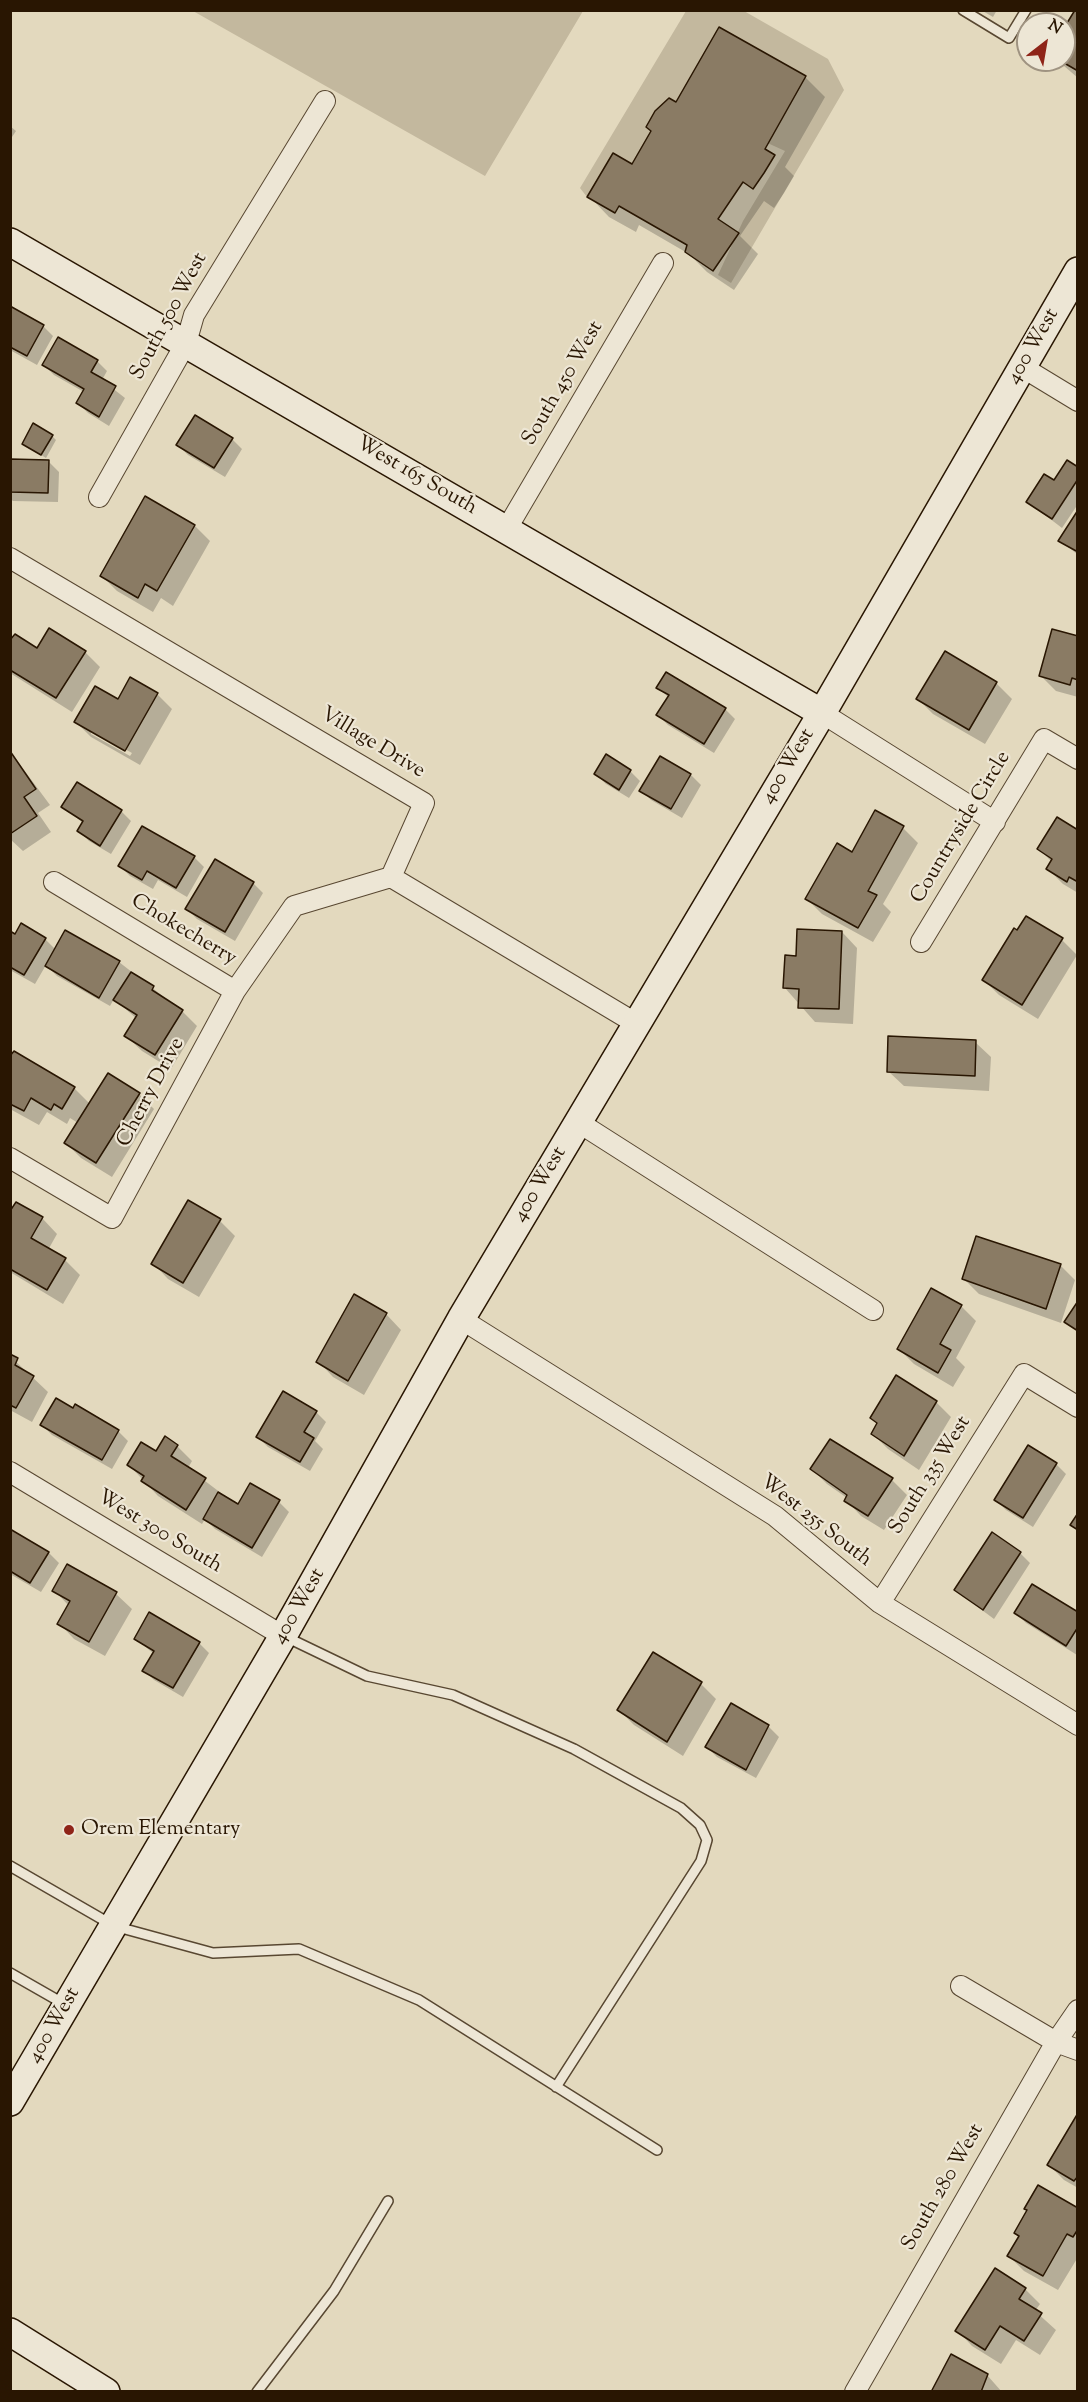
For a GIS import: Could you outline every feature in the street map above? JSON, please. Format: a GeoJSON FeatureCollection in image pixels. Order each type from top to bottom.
{"type":"FeatureCollection","features":[{"type":"Feature","properties":{"kind":"main road","name":"West 165 South"},"geometry":{"type":"LineString","coordinates":[[10,242],[822,713]]}},
{"type":"Feature","properties":{"kind":"main road","name":"400 West"},"geometry":{"type":"LineString","coordinates":[[10,2102],[283,1636],[461,1319],[822,713],[1077,271]]}},
{"type":"Feature","properties":{"kind":"main road"},"geometry":{"type":"LineString","coordinates":[[10,2332],[105,2391]]}},
{"type":"Feature","properties":{"kind":"street","name":"South 500 West"},"geometry":{"type":"LineString","coordinates":[[99,497],[186,343],[194,315],[325,101]]}},
{"type":"Feature","properties":{"kind":"street","name":"South 450 West"},"geometry":{"type":"LineString","coordinates":[[506,530],[663,263]]}},
{"type":"Feature","properties":{"kind":"street"},"geometry":{"type":"LineString","coordinates":[[1022,367],[1077,401]]}},
{"type":"Feature","properties":{"kind":"street","name":"Village Drive"},"geometry":{"type":"LineString","coordinates":[[10,558],[424,803],[390,878]]}},
{"type":"Feature","properties":{"kind":"street"},"geometry":{"type":"LineString","coordinates":[[822,713],[995,822]]}},
{"type":"Feature","properties":{"kind":"street","name":"Countryside Circle"},"geometry":{"type":"LineString","coordinates":[[921,942],[1044,739],[1077,759]]}},
{"type":"Feature","properties":{"kind":"street"},"geometry":{"type":"LineString","coordinates":[[390,878],[637,1024]]}},
{"type":"Feature","properties":{"kind":"street","name":"Chokecherry"},"geometry":{"type":"LineString","coordinates":[[54,882],[235,991],[294,906],[390,878]]}},
{"type":"Feature","properties":{"kind":"street","name":"Cherry Drive"},"geometry":{"type":"LineString","coordinates":[[10,1158],[112,1218],[235,991]]}},
{"type":"Feature","properties":{"kind":"street"},"geometry":{"type":"LineString","coordinates":[[579,1122],[873,1310]]}},
{"type":"Feature","properties":{"kind":"street","name":"West 255 South"},"geometry":{"type":"LineString","coordinates":[[461,1319],[776,1516],[880,1603],[1077,1725]]}},
{"type":"Feature","properties":{"kind":"street","name":"South 335 West"},"geometry":{"type":"LineString","coordinates":[[880,1603],[1024,1374],[1077,1407]]}},
{"type":"Feature","properties":{"kind":"street","name":"West 300 South"},"geometry":{"type":"LineString","coordinates":[[10,1472],[283,1636]]}},
{"type":"Feature","properties":{"kind":"street"},"geometry":{"type":"LineString","coordinates":[[961,1986],[1056,2042],[1077,2050]]}},
{"type":"Feature","properties":{"kind":"street","name":"South 280 West"},"geometry":{"type":"LineString","coordinates":[[855,2391],[1056,2042],[1077,2010]]}},
{"type":"Feature","properties":{"kind":"lane"},"geometry":{"type":"LineString","coordinates":[[963,10],[1009,38],[1026,10]]}},
{"type":"Feature","properties":{"kind":"lane"},"geometry":{"type":"LineString","coordinates":[[283,1636],[367,1676],[453,1695],[574,1749],[681,1808],[700,1825],[707,1840],[701,1861],[556,2086]]}},
{"type":"Feature","properties":{"kind":"lane"},"geometry":{"type":"LineString","coordinates":[[10,1866],[114,1926],[213,1953],[298,1949],[419,2000],[657,2150]]}},
{"type":"Feature","properties":{"kind":"lane"},"geometry":{"type":"LineString","coordinates":[[10,1973],[67,2006]]}},
{"type":"Feature","properties":{"kind":"lane"},"geometry":{"type":"LineString","coordinates":[[257,2391],[334,2291],[388,2201]]}},
{"type":"Feature","properties":{"kind":"shaded area"},"geometry":{"type":"Polygon","coordinates":[[[583,10],[485,176],[193,11],[583,10]]]}},
{"type":"Feature","properties":{"kind":"shaded area"},"geometry":{"type":"Polygon","coordinates":[[[686,11],[744,11],[828,59],[844,90],[731,283],[718,275],[743,221],[785,151],[669,98],[655,111],[646,127],[651,131],[632,164],[613,153],[587,197],[580,188],[686,11]]]}},
{"type":"Feature","properties":{"kind":"building"},"geometry":{"type":"Polygon","coordinates":[[[1078,10],[1078,71],[1076,70],[1076,12],[1074,12],[1078,10]]]}},
{"type":"Feature","properties":{"kind":"building"},"geometry":{"type":"Polygon","coordinates":[[[719,27],[806,76],[765,149],[775,155],[764,173],[753,189],[743,182],[718,219],[739,233],[713,271],[685,252],[687,245],[619,206],[615,213],[587,197],[613,153],[632,164],[651,131],[646,127],[655,111],[669,98],[676,102],[719,27]]]}},
{"type":"Feature","properties":{"kind":"building"},"geometry":{"type":"Polygon","coordinates":[[[10,306],[44,325],[27,356],[10,347],[10,306]]]}},
{"type":"Feature","properties":{"kind":"building"},"geometry":{"type":"Polygon","coordinates":[[[58,337],[98,360],[91,372],[116,386],[99,417],[76,403],[84,389],[42,365],[58,337]]]}},
{"type":"Feature","properties":{"kind":"building"},"geometry":{"type":"Polygon","coordinates":[[[195,415],[233,438],[214,468],[176,445],[195,415]]]}},
{"type":"Feature","properties":{"kind":"building"},"geometry":{"type":"Polygon","coordinates":[[[33,423],[53,435],[41,455],[22,444],[33,423]]]}},
{"type":"Feature","properties":{"kind":"building"},"geometry":{"type":"Polygon","coordinates":[[[10,459],[49,460],[48,493],[10,492],[10,459]]]}},
{"type":"Feature","properties":{"kind":"building"},"geometry":{"type":"Polygon","coordinates":[[[1067,460],[1078,467],[1078,479],[1052,519],[1026,502],[1044,474],[1054,480],[1067,460]]]}},
{"type":"Feature","properties":{"kind":"building"},"geometry":{"type":"Polygon","coordinates":[[[145,496],[195,525],[157,591],[145,584],[138,598],[100,576],[145,496]]]}},
{"type":"Feature","properties":{"kind":"building"},"geometry":{"type":"Polygon","coordinates":[[[1078,510],[1078,552],[1058,541],[1078,510]]]}},
{"type":"Feature","properties":{"kind":"building"},"geometry":{"type":"Polygon","coordinates":[[[49,628],[86,651],[56,698],[10,670],[10,640],[15,634],[37,648],[49,628]]]}},
{"type":"Feature","properties":{"kind":"building"},"geometry":{"type":"Polygon","coordinates":[[[1052,629],[1078,636],[1078,680],[1072,678],[1070,685],[1039,676],[1052,629]]]}},
{"type":"Feature","properties":{"kind":"building"},"geometry":{"type":"Polygon","coordinates":[[[945,651],[997,682],[969,730],[916,699],[945,651]]]}},
{"type":"Feature","properties":{"kind":"building"},"geometry":{"type":"Polygon","coordinates":[[[666,672],[726,708],[704,744],[656,715],[669,695],[656,688],[666,672]]]}},
{"type":"Feature","properties":{"kind":"building"},"geometry":{"type":"Polygon","coordinates":[[[130,677],[158,693],[125,751],[74,722],[95,686],[118,699],[130,677]]]}},
{"type":"Feature","properties":{"kind":"building"},"geometry":{"type":"Polygon","coordinates":[[[10,751],[36,789],[24,797],[37,816],[10,834],[10,751]]]}},
{"type":"Feature","properties":{"kind":"building"},"geometry":{"type":"Polygon","coordinates":[[[606,754],[631,770],[619,790],[594,774],[606,754]]]}},
{"type":"Feature","properties":{"kind":"building"},"geometry":{"type":"Polygon","coordinates":[[[660,756],[691,774],[671,809],[639,791],[660,756]]]}},
{"type":"Feature","properties":{"kind":"building"},"geometry":{"type":"Polygon","coordinates":[[[77,782],[122,810],[100,846],[77,831],[83,821],[61,807],[77,782]]]}},
{"type":"Feature","properties":{"kind":"building"},"geometry":{"type":"Polygon","coordinates":[[[875,810],[904,826],[868,891],[877,895],[858,928],[805,899],[837,843],[852,852],[875,810]]]}},
{"type":"Feature","properties":{"kind":"building"},"geometry":{"type":"Polygon","coordinates":[[[1057,817],[1078,830],[1078,882],[1069,877],[1067,882],[1046,869],[1052,859],[1037,849],[1057,817]]]}},
{"type":"Feature","properties":{"kind":"building"},"geometry":{"type":"Polygon","coordinates":[[[142,826],[195,856],[176,888],[147,871],[142,880],[118,866],[142,826]]]}},
{"type":"Feature","properties":{"kind":"building"},"geometry":{"type":"Polygon","coordinates":[[[215,859],[254,882],[225,932],[185,909],[215,859]]]}},
{"type":"Feature","properties":{"kind":"building"},"geometry":{"type":"Polygon","coordinates":[[[1026,916],[1063,938],[1022,1005],[982,980],[1014,928],[1017,930],[1026,916]]]}},
{"type":"Feature","properties":{"kind":"building"},"geometry":{"type":"Polygon","coordinates":[[[21,923],[46,938],[24,975],[10,967],[10,931],[15,934],[21,923]]]}},
{"type":"Feature","properties":{"kind":"building"},"geometry":{"type":"Polygon","coordinates":[[[797,929],[842,931],[839,1009],[798,1008],[799,989],[783,988],[785,955],[796,956],[797,929]]]}},
{"type":"Feature","properties":{"kind":"building"},"geometry":{"type":"Polygon","coordinates":[[[65,930],[120,961],[99,998],[45,966],[65,930]]]}},
{"type":"Feature","properties":{"kind":"building"},"geometry":{"type":"Polygon","coordinates":[[[131,972],[154,986],[152,990],[183,1010],[155,1055],[124,1036],[137,1015],[113,1000],[131,972]]]}},
{"type":"Feature","properties":{"kind":"building"},"geometry":{"type":"Polygon","coordinates":[[[888,1036],[976,1040],[975,1076],[887,1072],[888,1036]]]}},
{"type":"Feature","properties":{"kind":"building"},"geometry":{"type":"Polygon","coordinates":[[[14,1051],[75,1087],[62,1109],[54,1104],[51,1110],[31,1098],[24,1111],[10,1104],[10,1056],[14,1051]]]}},
{"type":"Feature","properties":{"kind":"building"},"geometry":{"type":"Polygon","coordinates":[[[108,1073],[140,1093],[96,1163],[64,1143],[108,1073]]]}},
{"type":"Feature","properties":{"kind":"building"},"geometry":{"type":"Polygon","coordinates":[[[188,1200],[221,1219],[183,1283],[151,1264],[188,1200]]]}},
{"type":"Feature","properties":{"kind":"building"},"geometry":{"type":"Polygon","coordinates":[[[16,1202],[43,1217],[31,1238],[66,1258],[47,1290],[10,1269],[10,1211],[16,1202]]]}},
{"type":"Feature","properties":{"kind":"building"},"geometry":{"type":"Polygon","coordinates":[[[976,1236],[1061,1264],[1046,1309],[962,1279],[976,1236]]]}},
{"type":"Feature","properties":{"kind":"building"},"geometry":{"type":"Polygon","coordinates":[[[931,1288],[962,1305],[940,1344],[951,1350],[938,1373],[897,1349],[931,1288]]]}},
{"type":"Feature","properties":{"kind":"building"},"geometry":{"type":"Polygon","coordinates":[[[354,1294],[387,1313],[348,1381],[316,1362],[354,1294]]]}},
{"type":"Feature","properties":{"kind":"building"},"geometry":{"type":"Polygon","coordinates":[[[1078,1301],[1078,1331],[1064,1322],[1078,1301]]]}},
{"type":"Feature","properties":{"kind":"building"},"geometry":{"type":"Polygon","coordinates":[[[10,1354],[18,1358],[15,1365],[34,1376],[16,1408],[10,1405],[10,1354]]]}},
{"type":"Feature","properties":{"kind":"building"},"geometry":{"type":"Polygon","coordinates":[[[896,1375],[937,1401],[904,1456],[871,1434],[877,1423],[870,1418],[896,1375]]]}},
{"type":"Feature","properties":{"kind":"building"},"geometry":{"type":"Polygon","coordinates":[[[283,1391],[317,1411],[304,1432],[314,1438],[300,1462],[256,1437],[283,1391]]]}},
{"type":"Feature","properties":{"kind":"building"},"geometry":{"type":"Polygon","coordinates":[[[56,1398],[73,1408],[75,1404],[119,1430],[102,1460],[40,1425],[56,1398]]]}},
{"type":"Feature","properties":{"kind":"building"},"geometry":{"type":"Polygon","coordinates":[[[165,1436],[178,1445],[171,1456],[206,1478],[186,1510],[141,1481],[144,1476],[127,1465],[141,1442],[156,1451],[165,1436]]]}},
{"type":"Feature","properties":{"kind":"building"},"geometry":{"type":"Polygon","coordinates":[[[830,1439],[893,1478],[868,1516],[844,1501],[847,1495],[810,1469],[830,1439]]]}},
{"type":"Feature","properties":{"kind":"building"},"geometry":{"type":"Polygon","coordinates":[[[1028,1445],[1057,1463],[1023,1518],[994,1500],[1028,1445]]]}},
{"type":"Feature","properties":{"kind":"building"},"geometry":{"type":"Polygon","coordinates":[[[250,1483],[280,1500],[252,1548],[203,1519],[218,1492],[238,1504],[250,1483]]]}},
{"type":"Feature","properties":{"kind":"building"},"geometry":{"type":"Polygon","coordinates":[[[1078,1513],[1078,1530],[1070,1525],[1078,1513]]]}},
{"type":"Feature","properties":{"kind":"building"},"geometry":{"type":"Polygon","coordinates":[[[10,1529],[49,1552],[30,1583],[10,1571],[10,1529]]]}},
{"type":"Feature","properties":{"kind":"building"},"geometry":{"type":"Polygon","coordinates":[[[992,1532],[1021,1552],[983,1610],[954,1590],[992,1532]]]}},
{"type":"Feature","properties":{"kind":"building"},"geometry":{"type":"Polygon","coordinates":[[[67,1564],[117,1592],[89,1642],[57,1624],[70,1601],[52,1591],[67,1564]]]}},
{"type":"Feature","properties":{"kind":"building"},"geometry":{"type":"Polygon","coordinates":[[[1032,1584],[1078,1612],[1078,1627],[1066,1646],[1014,1613],[1032,1584]]]}},
{"type":"Feature","properties":{"kind":"building"},"geometry":{"type":"Polygon","coordinates":[[[149,1612],[200,1642],[173,1688],[142,1671],[154,1651],[134,1639],[149,1612]]]}},
{"type":"Feature","properties":{"kind":"building"},"geometry":{"type":"Polygon","coordinates":[[[653,1652],[702,1682],[667,1742],[617,1710],[653,1652]]]}},
{"type":"Feature","properties":{"kind":"building"},"geometry":{"type":"Polygon","coordinates":[[[731,1703],[769,1725],[746,1770],[705,1747],[731,1703]]]}},
{"type":"Feature","properties":{"kind":"building"},"geometry":{"type":"Polygon","coordinates":[[[1078,2113],[1078,2176],[1074,2181],[1047,2165],[1078,2113]]]}},
{"type":"Feature","properties":{"kind":"building"},"geometry":{"type":"Polygon","coordinates":[[[1038,2185],[1078,2208],[1078,2229],[1073,2237],[1067,2234],[1043,2276],[1007,2256],[1019,2236],[1014,2233],[1027,2210],[1024,2209],[1038,2185]]]}},
{"type":"Feature","properties":{"kind":"building"},"geometry":{"type":"Polygon","coordinates":[[[995,2268],[1026,2288],[1019,2299],[1042,2313],[1024,2341],[1000,2326],[985,2350],[955,2331],[995,2268]]]}},
{"type":"Feature","properties":{"kind":"building"},"geometry":{"type":"Polygon","coordinates":[[[951,2354],[988,2374],[981,2392],[931,2392],[951,2354]]]}},
{"type":"Feature","properties":{"kind":"place","name":"Orem Elementary"},"geometry":{"type":"Point","coordinates":[69,1830]}}]}
